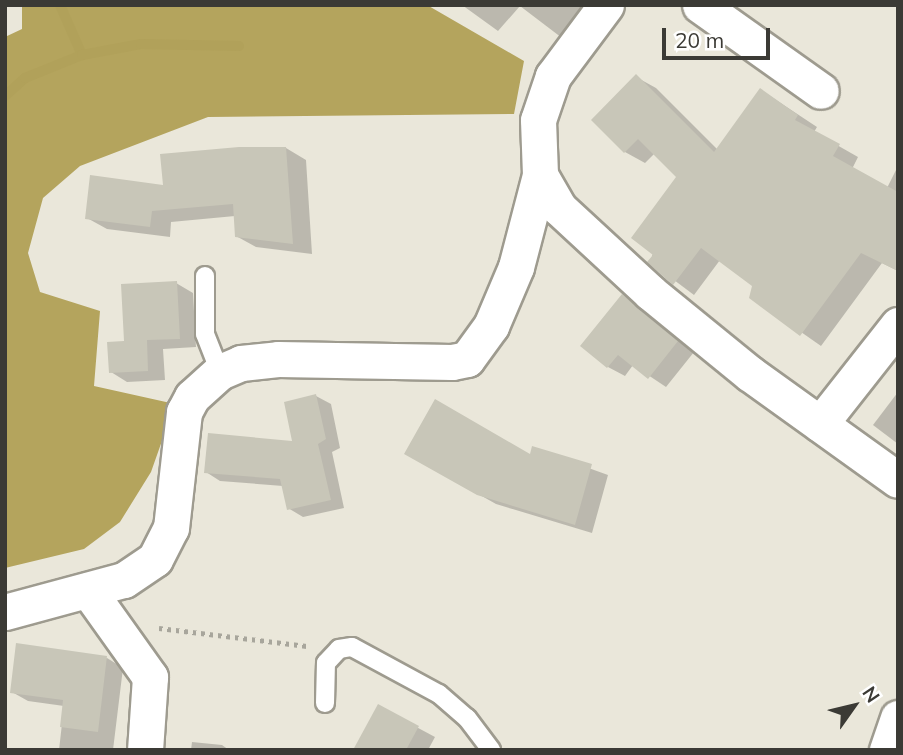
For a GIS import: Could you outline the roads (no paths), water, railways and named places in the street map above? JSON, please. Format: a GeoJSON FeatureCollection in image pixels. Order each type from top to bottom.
{"type":"FeatureCollection","features":[{"type":"Feature","properties":{"kind":"street"},"geometry":{"type":"LineString","coordinates":[[5,612],[124,580],[155,559],[171,528],[184,412],[220,372],[240,363],[278,359],[452,362],[467,359],[491,326],[516,267],[540,175],[538,120],[553,76],[606,5]]}},
{"type":"Feature","properties":{"kind":"street"},"geometry":{"type":"LineString","coordinates":[[700,5],[821,91]]}},
{"type":"Feature","properties":{"kind":"street"},"geometry":{"type":"LineString","coordinates":[[540,175],[559,208],[651,293],[820,424],[898,480]]}},
{"type":"Feature","properties":{"kind":"street"},"geometry":{"type":"LineString","coordinates":[[820,424],[898,325]]}},
{"type":"Feature","properties":{"kind":"street"},"geometry":{"type":"LineString","coordinates":[[88,590],[150,677],[145,750]]}},
{"type":"Feature","properties":{"kind":"street"},"geometry":{"type":"LineString","coordinates":[[887,750],[898,718]]}},
{"type":"Feature","properties":{"kind":"lane"},"geometry":{"type":"LineString","coordinates":[[205,276],[205,334],[220,372]]}},
{"type":"Feature","properties":{"kind":"lane"},"geometry":{"type":"LineString","coordinates":[[325,703],[327,663],[339,649],[352,647],[439,694],[467,718],[491,750]]}},
{"type":"Feature","properties":{"kind":"waterway"},"geometry":{"type":"LineString","coordinates":[[60,5],[82,55]]}},
{"type":"Feature","properties":{"kind":"waterway"},"geometry":{"type":"LineString","coordinates":[[5,96],[25,78],[82,55],[141,44],[239,46]]}}]}
